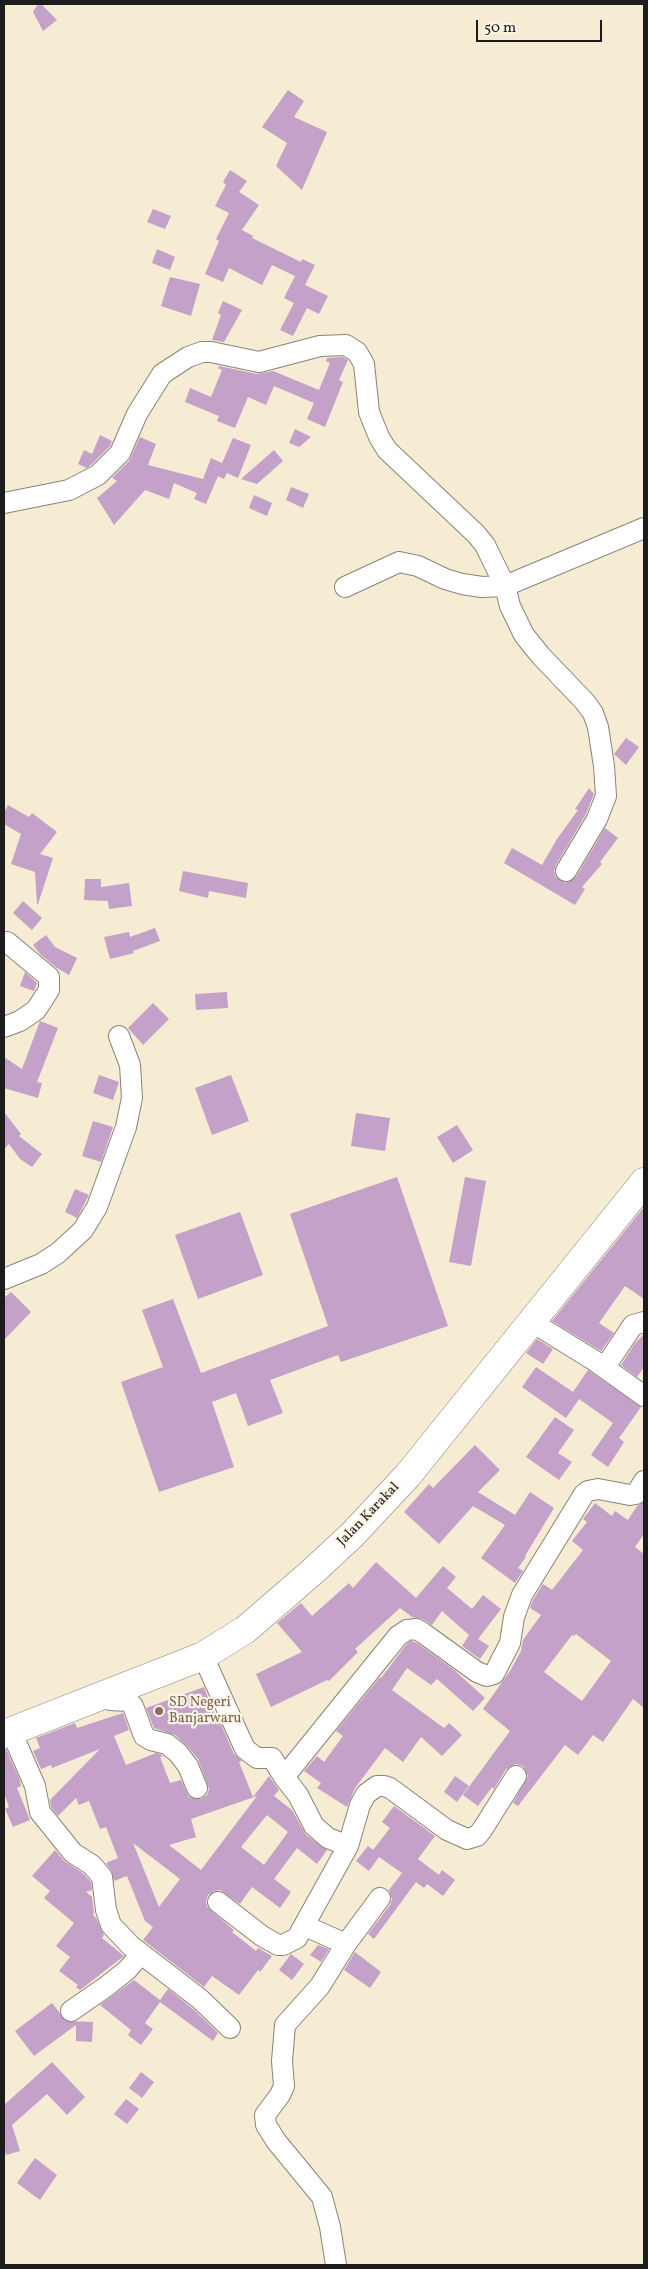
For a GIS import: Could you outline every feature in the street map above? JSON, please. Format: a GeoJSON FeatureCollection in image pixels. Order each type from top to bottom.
{"type":"FeatureCollection","features":[{"type":"Feature","properties":{"kind":"main road","name":"Jalan Karakal"},"geometry":{"type":"LineString","coordinates":[[7,1732],[203,1656],[245,1630],[352,1535],[408,1475],[644,1182]]}},
{"type":"Feature","properties":{"kind":"street"},"geometry":{"type":"LineString","coordinates":[[4,503],[68,490],[98,475],[120,453],[137,414],[162,374],[188,357],[202,352],[211,352],[259,362],[320,346],[346,344],[357,352],[364,364],[370,412],[379,437],[387,450],[476,534],[485,545],[505,586],[510,606],[524,635],[541,656],[586,702],[593,713],[598,727],[606,796],[597,819],[566,871]]}},
{"type":"Feature","properties":{"kind":"street"},"geometry":{"type":"LineString","coordinates":[[345,586],[399,562],[418,566],[445,579],[462,584],[482,587],[505,586],[644,528]]}},
{"type":"Feature","properties":{"kind":"street"},"geometry":{"type":"LineString","coordinates":[[4,1027],[20,1021],[36,1010],[49,990],[49,977],[7,942]]}},
{"type":"Feature","properties":{"kind":"street"},"geometry":{"type":"LineString","coordinates":[[4,1279],[41,1264],[58,1254],[83,1230],[97,1207],[126,1127],[132,1098],[130,1065],[119,1036]]}},
{"type":"Feature","properties":{"kind":"street"},"geometry":{"type":"LineString","coordinates":[[532,1322],[605,1367],[644,1396]]}},
{"type":"Feature","properties":{"kind":"street"},"geometry":{"type":"LineString","coordinates":[[605,1367],[633,1325],[644,1322]]}},
{"type":"Feature","properties":{"kind":"street"},"geometry":{"type":"LineString","coordinates":[[284,1777],[398,1636],[407,1630],[416,1629],[424,1633],[477,1672],[487,1676],[494,1674],[510,1643],[514,1617],[522,1595],[584,1494],[598,1489],[630,1496],[636,1494],[644,1481]]}},
{"type":"Feature","properties":{"kind":"street"},"geometry":{"type":"LineString","coordinates":[[203,1656],[245,1749],[257,1758],[272,1758],[298,1795],[314,1826],[328,1838],[348,1846]]}},
{"type":"Feature","properties":{"kind":"street"},"geometry":{"type":"LineString","coordinates":[[106,1694],[110,1700],[124,1699],[133,1706],[144,1736],[167,1744],[178,1753],[188,1766],[197,1788]]}},
{"type":"Feature","properties":{"kind":"street"},"geometry":{"type":"LineString","coordinates":[[7,1732],[35,1786],[40,1812],[73,1853],[98,1870],[102,1877],[109,1922],[131,1946],[200,1999],[230,2028]]}},
{"type":"Feature","properties":{"kind":"street"},"geometry":{"type":"LineString","coordinates":[[218,1902],[262,1936],[278,1945],[293,1941],[305,1926],[348,1846],[360,1805],[366,1794],[376,1786],[390,1788],[447,1830],[467,1839],[477,1836],[482,1830],[516,1776]]}},
{"type":"Feature","properties":{"kind":"street"},"geometry":{"type":"LineString","coordinates":[[336,2265],[330,2227],[322,2197],[276,2141],[266,2125],[265,2115],[280,2095],[284,2086],[282,2061],[285,2026],[320,1986],[346,1944],[380,1898]]}},
{"type":"Feature","properties":{"kind":"street"},"geometry":{"type":"LineString","coordinates":[[305,1926],[346,1944]]}},
{"type":"Feature","properties":{"kind":"street"},"geometry":{"type":"LineString","coordinates":[[71,2011],[127,1970],[141,1954]]}},
{"type":"Feature","properties":{"kind":"building"},"geometry":{"type":"Polygon","coordinates":[[[38,4],[41,4],[57,20],[43,31],[33,12],[38,4]]]}},
{"type":"Feature","properties":{"kind":"building"},"geometry":{"type":"Polygon","coordinates":[[[288,90],[304,101],[294,117],[327,132],[302,190],[276,166],[287,143],[262,127],[288,90]]]}},
{"type":"Feature","properties":{"kind":"building"},"geometry":{"type":"Polygon","coordinates":[[[230,170],[247,181],[239,192],[259,205],[242,230],[253,236],[252,238],[301,262],[302,259],[315,265],[305,285],[328,296],[319,314],[307,308],[293,336],[280,330],[294,303],[284,298],[295,276],[272,265],[262,285],[229,268],[223,282],[205,274],[219,241],[216,239],[229,213],[215,206],[226,185],[223,182],[230,170]]]}},
{"type":"Feature","properties":{"kind":"building"},"geometry":{"type":"Polygon","coordinates":[[[153,209],[171,216],[165,229],[147,222],[153,209]]]}},
{"type":"Feature","properties":{"kind":"building"},"geometry":{"type":"Polygon","coordinates":[[[157,249],[175,257],[170,270],[152,263],[157,249]]]}},
{"type":"Feature","properties":{"kind":"building"},"geometry":{"type":"Polygon","coordinates":[[[170,277],[200,284],[191,316],[161,306],[170,277]]]}},
{"type":"Feature","properties":{"kind":"building"},"geometry":{"type":"Polygon","coordinates":[[[223,301],[242,310],[224,342],[212,340],[221,315],[218,313],[223,301]]]}},
{"type":"Feature","properties":{"kind":"building"},"geometry":{"type":"Polygon","coordinates":[[[343,357],[348,360],[339,380],[343,382],[325,427],[307,419],[314,403],[274,386],[266,405],[248,397],[235,428],[217,421],[219,416],[185,402],[190,388],[211,397],[222,370],[218,368],[219,366],[257,374],[273,371],[319,390],[330,363],[326,361],[327,358],[343,357]]]}},
{"type":"Feature","properties":{"kind":"building"},"geometry":{"type":"Polygon","coordinates":[[[295,429],[311,437],[299,447],[289,443],[295,429]]]}},
{"type":"Feature","properties":{"kind":"building"},"geometry":{"type":"Polygon","coordinates":[[[100,435],[112,441],[110,446],[87,468],[78,464],[84,450],[92,454],[100,435]]]}},
{"type":"Feature","properties":{"kind":"building"},"geometry":{"type":"Polygon","coordinates":[[[140,437],[156,444],[148,465],[203,479],[211,458],[222,463],[233,438],[251,445],[238,478],[227,473],[224,479],[218,476],[206,504],[194,499],[197,493],[174,483],[169,499],[145,490],[114,525],[97,498],[117,481],[112,478],[129,461],[140,437]]]}},
{"type":"Feature","properties":{"kind":"building"},"geometry":{"type":"Polygon","coordinates":[[[274,450],[283,461],[257,484],[241,479],[274,450]]]}},
{"type":"Feature","properties":{"kind":"building"},"geometry":{"type":"Polygon","coordinates":[[[291,487],[309,494],[303,508],[286,500],[291,487]]]}},
{"type":"Feature","properties":{"kind":"building"},"geometry":{"type":"Polygon","coordinates":[[[254,495],[272,503],[267,516],[249,508],[254,495]]]}},
{"type":"Feature","properties":{"kind":"building"},"geometry":{"type":"Polygon","coordinates":[[[626,738],[639,747],[626,765],[614,754],[626,738]]]}},
{"type":"Feature","properties":{"kind":"building"},"geometry":{"type":"Polygon","coordinates":[[[589,788],[594,794],[586,814],[556,865],[554,871],[556,877],[565,883],[576,877],[605,828],[618,838],[600,862],[602,864],[582,887],[585,889],[575,905],[504,863],[512,848],[542,865],[557,839],[578,810],[575,809],[589,788]]]}},
{"type":"Feature","properties":{"kind":"building"},"geometry":{"type":"Polygon","coordinates":[[[8,805],[29,817],[32,813],[57,832],[40,854],[53,858],[38,904],[35,872],[11,864],[21,834],[4,824],[4,813],[8,805]]]}},
{"type":"Feature","properties":{"kind":"building"},"geometry":{"type":"Polygon","coordinates":[[[183,871],[248,883],[246,898],[209,891],[208,898],[179,891],[183,871]]]}},
{"type":"Feature","properties":{"kind":"building"},"geometry":{"type":"Polygon","coordinates":[[[85,879],[101,879],[101,887],[129,883],[132,906],[109,909],[108,901],[84,900],[85,879]]]}},
{"type":"Feature","properties":{"kind":"building"},"geometry":{"type":"Polygon","coordinates":[[[23,901],[42,918],[32,930],[13,913],[23,901]]]}},
{"type":"Feature","properties":{"kind":"building"},"geometry":{"type":"Polygon","coordinates":[[[155,928],[160,941],[133,951],[134,953],[110,959],[104,937],[129,932],[130,937],[155,928]]]}},
{"type":"Feature","properties":{"kind":"building"},"geometry":{"type":"Polygon","coordinates":[[[46,935],[55,947],[77,958],[69,975],[40,954],[33,945],[46,935]]]}},
{"type":"Feature","properties":{"kind":"building"},"geometry":{"type":"Polygon","coordinates":[[[25,972],[37,983],[34,991],[20,986],[25,972]]]}},
{"type":"Feature","properties":{"kind":"building"},"geometry":{"type":"Polygon","coordinates":[[[227,992],[228,1008],[196,1010],[195,994],[227,992]]]}},
{"type":"Feature","properties":{"kind":"building"},"geometry":{"type":"Polygon","coordinates":[[[153,1003],[169,1019],[143,1045],[128,1028],[153,1003]]]}},
{"type":"Feature","properties":{"kind":"building"},"geometry":{"type":"Polygon","coordinates":[[[40,1021],[58,1028],[37,1082],[42,1083],[38,1098],[4,1088],[4,1057],[22,1069],[40,1021]]]}},
{"type":"Feature","properties":{"kind":"building"},"geometry":{"type":"Polygon","coordinates":[[[99,1075],[119,1082],[113,1100],[93,1093],[99,1075]]]}},
{"type":"Feature","properties":{"kind":"building"},"geometry":{"type":"Polygon","coordinates":[[[231,1075],[249,1121],[212,1135],[195,1088],[231,1075]]]}},
{"type":"Feature","properties":{"kind":"building"},"geometry":{"type":"Polygon","coordinates":[[[4,1112],[21,1134],[19,1136],[42,1154],[32,1167],[20,1159],[9,1144],[4,1149],[4,1112]]]}},
{"type":"Feature","properties":{"kind":"building"},"geometry":{"type":"Polygon","coordinates":[[[356,1113],[390,1118],[385,1151],[351,1146],[356,1113]]]}},
{"type":"Feature","properties":{"kind":"building"},"geometry":{"type":"Polygon","coordinates":[[[93,1121],[113,1127],[101,1162],[82,1156],[93,1121]]]}},
{"type":"Feature","properties":{"kind":"building"},"geometry":{"type":"Polygon","coordinates":[[[457,1125],[473,1150],[453,1163],[437,1137],[457,1125]]]}},
{"type":"Feature","properties":{"kind":"building"},"geometry":{"type":"Polygon","coordinates":[[[397,1177],[448,1326],[341,1362],[338,1355],[270,1380],[283,1413],[248,1426],[236,1393],[212,1402],[234,1467],[159,1492],[121,1382],[163,1367],[142,1310],[173,1299],[201,1373],[328,1326],[290,1214],[397,1177]]]}},
{"type":"Feature","properties":{"kind":"building"},"geometry":{"type":"Polygon","coordinates":[[[465,1177],[486,1181],[471,1266],[449,1262],[465,1177]]]}},
{"type":"Feature","properties":{"kind":"building"},"geometry":{"type":"Polygon","coordinates":[[[75,1189],[89,1195],[77,1218],[65,1212],[75,1189]]]}},
{"type":"Feature","properties":{"kind":"building"},"geometry":{"type":"Polygon","coordinates":[[[644,1207],[644,1299],[625,1286],[599,1323],[614,1333],[601,1351],[552,1321],[644,1207]]]}},
{"type":"Feature","properties":{"kind":"building"},"geometry":{"type":"Polygon","coordinates":[[[240,1212],[263,1275],[198,1299],[175,1235],[240,1212]]]}},
{"type":"Feature","properties":{"kind":"building"},"geometry":{"type":"Polygon","coordinates":[[[11,1292],[31,1312],[4,1340],[4,1298],[11,1292]]]}},
{"type":"Feature","properties":{"kind":"building"},"geometry":{"type":"Polygon","coordinates":[[[644,1334],[644,1367],[637,1377],[621,1365],[635,1343],[644,1334]]]}},
{"type":"Feature","properties":{"kind":"building"},"geometry":{"type":"Polygon","coordinates":[[[537,1339],[553,1349],[543,1364],[526,1353],[537,1339]]]}},
{"type":"Feature","properties":{"kind":"building"},"geometry":{"type":"Polygon","coordinates":[[[536,1367],[573,1392],[588,1370],[641,1407],[619,1438],[624,1442],[608,1467],[591,1455],[613,1423],[579,1399],[566,1418],[522,1387],[536,1367]]]}},
{"type":"Feature","properties":{"kind":"building"},"geometry":{"type":"Polygon","coordinates":[[[555,1417],[574,1430],[558,1453],[572,1462],[559,1480],[526,1457],[555,1417]]]}},
{"type":"Feature","properties":{"kind":"building"},"geometry":{"type":"Polygon","coordinates":[[[475,1445],[500,1470],[478,1492],[515,1515],[530,1492],[554,1508],[518,1568],[523,1571],[515,1583],[481,1558],[505,1525],[473,1506],[439,1544],[404,1512],[429,1484],[433,1488],[475,1445]]]}},
{"type":"Feature","properties":{"kind":"building"},"geometry":{"type":"Polygon","coordinates":[[[644,1502],[644,1534],[635,1547],[644,1554],[644,1708],[633,1699],[603,1742],[593,1735],[578,1755],[565,1745],[518,1806],[513,1803],[528,1776],[523,1766],[516,1764],[506,1769],[494,1789],[492,1787],[478,1806],[463,1795],[510,1731],[483,1709],[510,1671],[521,1651],[523,1640],[541,1615],[530,1608],[533,1600],[543,1584],[552,1590],[583,1550],[572,1541],[587,1522],[583,1519],[595,1503],[612,1516],[615,1511],[628,1520],[637,1506],[644,1502]],[[576,1634],[572,1635],[544,1672],[582,1701],[611,1661],[576,1634]]]}},
{"type":"Feature","properties":{"kind":"building"},"geometry":{"type":"Polygon","coordinates":[[[376,1562],[416,1598],[443,1566],[456,1577],[447,1588],[472,1609],[483,1595],[501,1609],[478,1639],[489,1646],[480,1659],[462,1646],[469,1635],[442,1611],[432,1625],[422,1619],[412,1617],[400,1608],[355,1649],[358,1652],[329,1681],[327,1680],[271,1707],[256,1674],[302,1652],[277,1623],[301,1603],[312,1616],[349,1583],[353,1588],[376,1562]]]}},
{"type":"Feature","properties":{"kind":"building"},"geometry":{"type":"Polygon","coordinates":[[[411,1641],[417,1643],[453,1669],[485,1698],[473,1711],[437,1679],[431,1685],[407,1668],[392,1690],[444,1728],[449,1723],[462,1735],[442,1756],[421,1737],[403,1762],[385,1748],[355,1788],[347,1807],[317,1788],[321,1783],[304,1771],[317,1756],[324,1762],[343,1736],[336,1731],[411,1641]]]}},
{"type":"Feature","properties":{"kind":"building"},"geometry":{"type":"Polygon","coordinates":[[[204,1687],[234,1754],[242,1761],[239,1762],[253,1797],[269,1776],[279,1790],[274,1796],[292,1810],[306,1835],[327,1850],[317,1864],[297,1848],[274,1879],[291,1892],[280,1908],[252,1887],[240,1904],[220,1890],[208,1895],[207,1907],[234,1930],[232,1932],[256,1951],[258,1948],[272,1956],[260,1972],[258,1970],[239,1995],[212,1976],[204,1987],[143,1940],[153,1927],[145,1921],[127,1876],[114,1881],[111,1870],[106,1863],[118,1858],[106,1827],[100,1829],[89,1801],[79,1805],[76,1798],[58,1816],[51,1807],[50,1800],[100,1749],[52,1768],[51,1765],[41,1769],[33,1751],[40,1748],[36,1738],[75,1723],[77,1728],[123,1713],[129,1730],[114,1736],[126,1765],[156,1753],[162,1755],[160,1757],[170,1783],[181,1780],[189,1797],[201,1799],[207,1795],[209,1789],[198,1759],[175,1735],[154,1728],[146,1708],[204,1687]],[[257,1796],[191,1819],[196,1837],[169,1845],[201,1870],[257,1796]],[[267,1815],[241,1847],[264,1865],[288,1832],[267,1815]],[[133,1843],[159,1907],[180,1879],[133,1843]]]}},
{"type":"Feature","properties":{"kind":"building"},"geometry":{"type":"Polygon","coordinates":[[[4,1749],[6,1749],[19,1778],[21,1786],[17,1788],[30,1820],[13,1827],[5,1809],[9,1807],[4,1793],[4,1749]]]}},
{"type":"Feature","properties":{"kind":"building"},"geometry":{"type":"Polygon","coordinates":[[[455,1776],[469,1786],[457,1802],[444,1792],[455,1776]]]}},
{"type":"Feature","properties":{"kind":"building"},"geometry":{"type":"Polygon","coordinates":[[[394,1806],[435,1836],[418,1859],[439,1875],[442,1870],[455,1880],[443,1896],[427,1884],[424,1888],[416,1882],[374,1939],[368,1934],[390,1905],[392,1899],[389,1890],[402,1873],[379,1857],[369,1871],[356,1861],[368,1846],[373,1850],[390,1828],[382,1822],[394,1806]]]}},
{"type":"Feature","properties":{"kind":"building"},"geometry":{"type":"Polygon","coordinates":[[[55,1850],[64,1861],[84,1874],[91,1882],[92,1890],[86,1892],[92,1897],[93,1915],[104,1935],[102,1938],[124,1956],[80,1990],[76,1987],[78,1985],[59,1971],[70,1957],[56,1946],[74,1923],[44,1898],[50,1891],[32,1876],[55,1850]]]}},
{"type":"Feature","properties":{"kind":"building"},"geometry":{"type":"Polygon","coordinates":[[[318,1945],[329,1949],[321,1962],[310,1955],[318,1945]]]}},
{"type":"Feature","properties":{"kind":"building"},"geometry":{"type":"Polygon","coordinates":[[[355,1952],[381,1972],[370,1988],[344,1970],[355,1952]]]}},
{"type":"Feature","properties":{"kind":"building"},"geometry":{"type":"Polygon","coordinates":[[[291,1954],[304,1964],[292,1980],[279,1970],[291,1954]]]}},
{"type":"Feature","properties":{"kind":"building"},"geometry":{"type":"Polygon","coordinates":[[[134,1980],[160,2000],[168,1989],[192,2008],[218,2033],[213,2041],[160,2002],[145,2023],[153,2029],[141,2045],[128,2035],[131,2030],[100,2005],[134,1980]]]}},
{"type":"Feature","properties":{"kind":"building"},"geometry":{"type":"Polygon","coordinates":[[[52,2003],[66,2021],[93,2022],[92,2042],[76,2041],[76,2025],[34,2056],[15,2031],[52,2003]]]}},
{"type":"Feature","properties":{"kind":"building"},"geometry":{"type":"Polygon","coordinates":[[[52,2062],[85,2097],[67,2115],[47,2094],[12,2125],[20,2151],[6,2155],[4,2146],[4,2105],[52,2062]]]}},
{"type":"Feature","properties":{"kind":"building"},"geometry":{"type":"Polygon","coordinates":[[[141,2072],[154,2082],[142,2098],[129,2088],[141,2072]]]}},
{"type":"Feature","properties":{"kind":"building"},"geometry":{"type":"Polygon","coordinates":[[[126,2099],[139,2109],[127,2124],[114,2114],[126,2099]]]}},
{"type":"Feature","properties":{"kind":"building"},"geometry":{"type":"Polygon","coordinates":[[[35,2158],[57,2175],[40,2200],[17,2183],[35,2158]]]}},
{"type":"Feature","properties":{"kind":"place","name":"SD Negeri Banjarwaru"},"geometry":{"type":"Point","coordinates":[159,1711]}}]}
